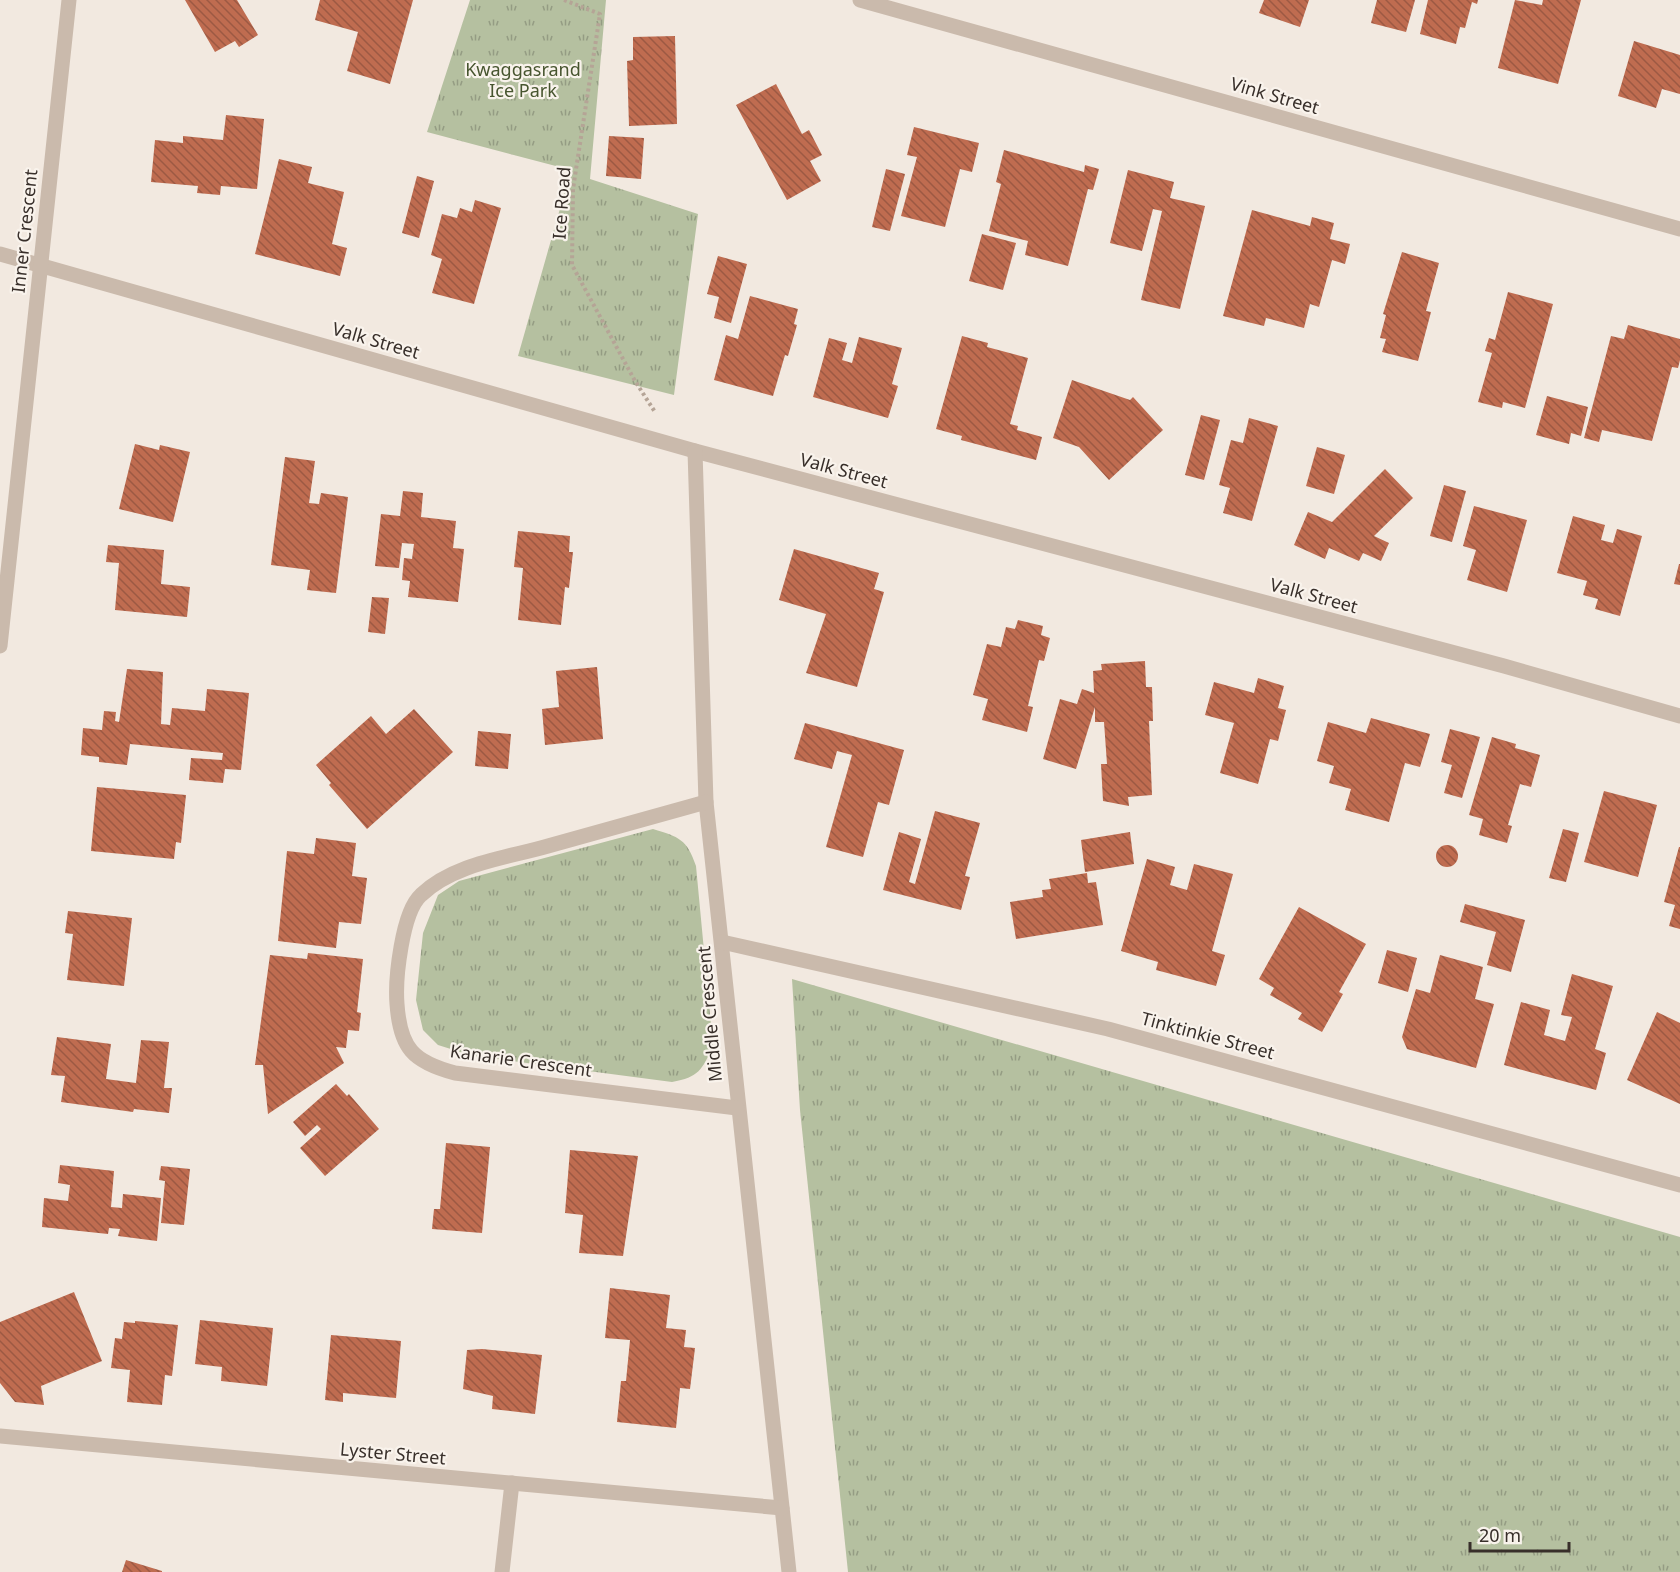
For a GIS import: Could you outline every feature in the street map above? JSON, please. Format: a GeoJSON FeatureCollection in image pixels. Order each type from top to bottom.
{"type":"FeatureCollection","features":[{"type":"Feature","properties":{"kind":"street","name":"Inner Crescent"},"geometry":{"type":"LineString","coordinates":[[0,646],[69,0]]}},
{"type":"Feature","properties":{"kind":"street","name":"Vink Street"},"geometry":{"type":"LineString","coordinates":[[860,0],[1680,229]]}},
{"type":"Feature","properties":{"kind":"street","name":"Valk Street"},"geometry":{"type":"LineString","coordinates":[[0,254],[696,451],[1492,662],[1680,716]]}},
{"type":"Feature","properties":{"kind":"street","name":"Middle Crescent"},"geometry":{"type":"LineString","coordinates":[[696,451],[706,802],[722,942],[737,1108],[789,1572]]}},
{"type":"Feature","properties":{"kind":"street","name":"Kanarie Crescent"},"geometry":{"type":"LineString","coordinates":[[706,802],[457,871],[419,896],[406,926],[398,957],[399,1030],[414,1057],[430,1066],[454,1073],[737,1108]]}},
{"type":"Feature","properties":{"kind":"street","name":"Tinktinkie Street"},"geometry":{"type":"LineString","coordinates":[[722,942],[1108,1029],[1680,1185]]}},
{"type":"Feature","properties":{"kind":"street","name":"Lyster Street"},"geometry":{"type":"LineString","coordinates":[[0,1436],[782,1508]]}},
{"type":"Feature","properties":{"kind":"street"},"geometry":{"type":"LineString","coordinates":[[502,1572],[512,1483]]}},
{"type":"Feature","properties":{"kind":"path","name":"Ice Road"},"geometry":{"type":"LineString","coordinates":[[564,0],[600,14],[573,189],[572,265],[635,381],[656,411]]}},
{"type":"Feature","properties":{"kind":"green space","name":"Kwaggasrand Ice Park"},"geometry":{"type":"Polygon","coordinates":[[[470,0],[606,0],[590,179],[698,214],[674,395],[518,356],[571,170],[427,132],[470,0]]]}},
{"type":"Feature","properties":{"kind":"green space"},"geometry":{"type":"Polygon","coordinates":[[[653,829],[681,840],[689,850],[696,866],[713,1046],[706,1061],[694,1075],[672,1082],[473,1056],[438,1045],[423,1030],[416,1000],[423,933],[438,895],[459,881],[653,829]]]}},
{"type":"Feature","properties":{"kind":"green space"},"geometry":{"type":"Polygon","coordinates":[[[792,979],[1680,1237],[1680,1572],[848,1572],[800,1110],[792,979]]]}},
{"type":"Feature","properties":{"kind":"building"},"geometry":{"type":"Polygon","coordinates":[[[185,0],[237,0],[258,35],[239,47],[235,41],[215,52],[185,0]]]}},
{"type":"Feature","properties":{"kind":"building"},"geometry":{"type":"Polygon","coordinates":[[[320,0],[413,0],[390,84],[347,71],[358,32],[315,20],[320,0]]]}},
{"type":"Feature","properties":{"kind":"building"},"geometry":{"type":"Polygon","coordinates":[[[1264,0],[1309,0],[1300,27],[1259,13],[1264,0]]]}},
{"type":"Feature","properties":{"kind":"building"},"geometry":{"type":"Polygon","coordinates":[[[1377,0],[1415,0],[1406,32],[1371,23],[1377,0]]]}},
{"type":"Feature","properties":{"kind":"building"},"geometry":{"type":"Polygon","coordinates":[[[1428,0],[1478,0],[1477,4],[1472,2],[1465,28],[1460,27],[1456,44],[1420,34],[1428,0]]]}},
{"type":"Feature","properties":{"kind":"building"},"geometry":{"type":"Polygon","coordinates":[[[1515,0],[1542,5],[1543,0],[1581,0],[1558,84],[1498,68],[1515,0]]]}},
{"type":"Feature","properties":{"kind":"building"},"geometry":{"type":"Polygon","coordinates":[[[675,36],[677,124],[629,126],[627,61],[633,60],[633,37],[675,36]]]}},
{"type":"Feature","properties":{"kind":"building"},"geometry":{"type":"Polygon","coordinates":[[[1634,41],[1680,55],[1680,94],[1662,89],[1656,108],[1618,96],[1634,41]]]}},
{"type":"Feature","properties":{"kind":"building"},"geometry":{"type":"Polygon","coordinates":[[[776,84],[802,134],[809,130],[822,155],[810,161],[821,181],[787,200],[736,105],[776,84]]]}},
{"type":"Feature","properties":{"kind":"building"},"geometry":{"type":"Polygon","coordinates":[[[226,115],[264,119],[257,189],[221,186],[220,195],[197,193],[198,186],[151,182],[155,140],[183,143],[183,136],[223,140],[226,115]]]}},
{"type":"Feature","properties":{"kind":"building"},"geometry":{"type":"Polygon","coordinates":[[[914,127],[979,143],[972,172],[960,169],[945,227],[901,216],[917,157],[907,155],[914,127]]]}},
{"type":"Feature","properties":{"kind":"building"},"geometry":{"type":"Polygon","coordinates":[[[609,136],[644,138],[641,179],[606,176],[609,136]]]}},
{"type":"Feature","properties":{"kind":"building"},"geometry":{"type":"Polygon","coordinates":[[[1004,150],[1084,172],[1085,165],[1099,169],[1093,190],[1088,189],[1068,266],[1025,255],[1028,241],[989,231],[1001,184],[996,182],[1004,150]]]}},
{"type":"Feature","properties":{"kind":"building"},"geometry":{"type":"Polygon","coordinates":[[[279,159],[312,167],[308,183],[344,192],[332,244],[347,248],[340,276],[255,254],[279,159]]]}},
{"type":"Feature","properties":{"kind":"building"},"geometry":{"type":"Polygon","coordinates":[[[886,169],[905,174],[890,231],[872,227],[886,169]]]}},
{"type":"Feature","properties":{"kind":"building"},"geometry":{"type":"Polygon","coordinates":[[[1128,170],[1174,182],[1170,198],[1205,206],[1180,309],[1141,300],[1162,211],[1153,209],[1142,251],[1110,243],[1128,170]]]}},
{"type":"Feature","properties":{"kind":"building"},"geometry":{"type":"Polygon","coordinates":[[[417,176],[434,181],[419,238],[402,233],[417,176]]]}},
{"type":"Feature","properties":{"kind":"building"},"geometry":{"type":"Polygon","coordinates":[[[475,200],[501,208],[474,304],[432,293],[442,259],[431,255],[442,214],[457,218],[460,208],[472,212],[475,200]]]}},
{"type":"Feature","properties":{"kind":"building"},"geometry":{"type":"Polygon","coordinates":[[[1252,210],[1310,226],[1312,217],[1334,223],[1330,239],[1350,244],[1345,264],[1332,260],[1319,307],[1310,304],[1304,328],[1266,318],[1264,326],[1223,316],[1252,210]]]}},
{"type":"Feature","properties":{"kind":"building"},"geometry":{"type":"Polygon","coordinates":[[[982,234],[1016,243],[1003,290],[969,281],[982,234]]]}},
{"type":"Feature","properties":{"kind":"building"},"geometry":{"type":"Polygon","coordinates":[[[1402,252],[1439,263],[1426,311],[1431,312],[1418,361],[1382,352],[1386,339],[1380,338],[1386,315],[1383,314],[1402,252]]]}},
{"type":"Feature","properties":{"kind":"building"},"geometry":{"type":"Polygon","coordinates":[[[718,256],[747,264],[731,323],[714,318],[719,297],[707,294],[718,256]]]}},
{"type":"Feature","properties":{"kind":"building"},"geometry":{"type":"Polygon","coordinates":[[[1508,292],[1553,304],[1525,408],[1503,402],[1502,408],[1478,402],[1492,353],[1485,351],[1489,338],[1495,340],[1508,292]]]}},
{"type":"Feature","properties":{"kind":"building"},"geometry":{"type":"Polygon","coordinates":[[[750,296],[798,309],[794,324],[797,325],[773,396],[714,380],[726,335],[738,339],[750,296]]]}},
{"type":"Feature","properties":{"kind":"building"},"geometry":{"type":"Polygon","coordinates":[[[1628,325],[1680,339],[1678,368],[1672,367],[1652,441],[1602,430],[1599,442],[1584,438],[1611,336],[1624,339],[1628,325]]]}},
{"type":"Feature","properties":{"kind":"building"},"geometry":{"type":"Polygon","coordinates":[[[962,336],[988,343],[987,347],[1028,358],[1010,424],[1018,426],[1017,430],[1042,437],[1036,460],[961,440],[962,436],[936,429],[962,336]]]}},
{"type":"Feature","properties":{"kind":"building"},"geometry":{"type":"Polygon","coordinates":[[[859,337],[902,348],[892,384],[898,386],[888,418],[813,397],[829,338],[847,343],[842,360],[852,363],[859,337]]]}},
{"type":"Feature","properties":{"kind":"building"},"geometry":{"type":"Polygon","coordinates":[[[1072,380],[1130,400],[1133,397],[1163,430],[1109,480],[1079,447],[1053,438],[1072,380]]]}},
{"type":"Feature","properties":{"kind":"building"},"geometry":{"type":"Polygon","coordinates":[[[1547,396],[1588,407],[1581,436],[1571,433],[1569,444],[1536,435],[1547,396]]]}},
{"type":"Feature","properties":{"kind":"building"},"geometry":{"type":"Polygon","coordinates":[[[1201,415],[1220,420],[1204,480],[1185,475],[1201,415]]]}},
{"type":"Feature","properties":{"kind":"building"},"geometry":{"type":"Polygon","coordinates":[[[1249,418],[1278,426],[1252,521],[1223,513],[1230,488],[1219,485],[1231,440],[1243,443],[1249,418]]]}},
{"type":"Feature","properties":{"kind":"building"},"geometry":{"type":"Polygon","coordinates":[[[135,444],[159,450],[160,445],[190,452],[173,522],[119,509],[135,444]]]}},
{"type":"Feature","properties":{"kind":"building"},"geometry":{"type":"Polygon","coordinates":[[[1317,447],[1345,455],[1334,494],[1306,486],[1317,447]]]}},
{"type":"Feature","properties":{"kind":"building"},"geometry":{"type":"Polygon","coordinates":[[[285,457],[315,461],[309,503],[319,504],[321,493],[348,497],[336,593],[307,590],[310,570],[271,565],[285,457]]]}},
{"type":"Feature","properties":{"kind":"building"},"geometry":{"type":"Polygon","coordinates":[[[1385,469],[1413,498],[1374,536],[1389,543],[1381,561],[1363,553],[1359,561],[1329,548],[1325,559],[1294,545],[1308,512],[1332,522],[1385,469]]]}},
{"type":"Feature","properties":{"kind":"building"},"geometry":{"type":"Polygon","coordinates":[[[1444,485],[1466,491],[1452,542],[1430,536],[1444,485]]]}},
{"type":"Feature","properties":{"kind":"building"},"geometry":{"type":"Polygon","coordinates":[[[403,491],[423,493],[421,517],[456,521],[453,548],[464,549],[458,602],[408,597],[410,581],[402,580],[404,558],[412,559],[414,544],[402,543],[399,568],[375,566],[381,514],[400,516],[403,491]]]}},
{"type":"Feature","properties":{"kind":"building"},"geometry":{"type":"Polygon","coordinates":[[[1474,506],[1527,520],[1507,592],[1467,580],[1476,550],[1463,546],[1474,506]]]}},
{"type":"Feature","properties":{"kind":"building"},"geometry":{"type":"Polygon","coordinates":[[[1573,516],[1605,525],[1601,540],[1613,543],[1617,529],[1642,536],[1620,616],[1595,609],[1598,599],[1583,595],[1587,581],[1557,573],[1573,516]]]}},
{"type":"Feature","properties":{"kind":"building"},"geometry":{"type":"Polygon","coordinates":[[[518,531],[570,536],[569,552],[573,552],[569,588],[565,587],[561,625],[518,620],[523,568],[514,567],[518,531]]]}},
{"type":"Feature","properties":{"kind":"building"},"geometry":{"type":"Polygon","coordinates":[[[108,545],[164,550],[161,584],[190,587],[187,617],[115,610],[119,563],[106,562],[108,545]]]}},
{"type":"Feature","properties":{"kind":"building"},"geometry":{"type":"Polygon","coordinates":[[[794,549],[879,573],[874,589],[884,592],[857,687],[806,673],[826,614],[779,600],[794,549]]]}},
{"type":"Feature","properties":{"kind":"building"},"geometry":{"type":"Polygon","coordinates":[[[1680,564],[1680,585],[1674,584],[1680,564]]]}},
{"type":"Feature","properties":{"kind":"building"},"geometry":{"type":"Polygon","coordinates":[[[372,597],[389,598],[385,634],[368,632],[372,597]]]}},
{"type":"Feature","properties":{"kind":"building"},"geometry":{"type":"Polygon","coordinates":[[[1018,620],[1043,626],[1041,635],[1050,638],[1044,661],[1039,660],[1028,706],[1033,707],[1027,732],[982,720],[988,699],[973,695],[987,644],[1001,647],[1006,627],[1015,629],[1018,620]]]}},
{"type":"Feature","properties":{"kind":"building"},"geometry":{"type":"Polygon","coordinates":[[[1145,661],[1146,687],[1152,687],[1153,721],[1149,721],[1152,795],[1128,797],[1129,806],[1103,801],[1101,764],[1107,764],[1104,722],[1095,722],[1095,707],[1076,769],[1043,759],[1060,699],[1077,704],[1082,689],[1094,693],[1093,671],[1102,670],[1101,664],[1145,661]]]}},
{"type":"Feature","properties":{"kind":"building"},"geometry":{"type":"Polygon","coordinates":[[[597,667],[603,739],[545,745],[542,709],[559,707],[556,671],[597,667]]]}},
{"type":"Feature","properties":{"kind":"building"},"geometry":{"type":"Polygon","coordinates":[[[127,669],[163,672],[161,724],[170,725],[172,708],[205,711],[207,689],[249,693],[241,770],[225,769],[223,783],[189,780],[191,758],[222,760],[223,753],[130,744],[127,765],[99,762],[99,757],[81,755],[83,728],[102,730],[104,711],[116,712],[115,721],[119,722],[127,669]]]}},
{"type":"Feature","properties":{"kind":"building"},"geometry":{"type":"Polygon","coordinates":[[[1258,678],[1284,686],[1278,708],[1286,710],[1278,741],[1270,739],[1258,784],[1220,773],[1234,723],[1205,715],[1214,682],[1254,693],[1258,678]]]}},
{"type":"Feature","properties":{"kind":"building"},"geometry":{"type":"Polygon","coordinates":[[[414,709],[453,752],[367,829],[329,785],[331,783],[316,765],[371,716],[386,734],[414,709]]]}},
{"type":"Feature","properties":{"kind":"building"},"geometry":{"type":"Polygon","coordinates":[[[1371,718],[1430,734],[1420,767],[1405,763],[1389,822],[1345,810],[1351,789],[1329,783],[1334,766],[1317,761],[1328,722],[1366,733],[1371,718]]]}},
{"type":"Feature","properties":{"kind":"building"},"geometry":{"type":"Polygon","coordinates":[[[805,723],[904,750],[889,805],[878,802],[863,857],[826,847],[852,755],[837,751],[832,769],[794,759],[805,723]]]}},
{"type":"Feature","properties":{"kind":"building"},"geometry":{"type":"Polygon","coordinates":[[[1450,729],[1480,737],[1462,798],[1444,793],[1452,765],[1441,762],[1450,729]]]}},
{"type":"Feature","properties":{"kind":"building"},"geometry":{"type":"Polygon","coordinates":[[[478,731],[511,734],[508,769],[475,766],[478,731]]]}},
{"type":"Feature","properties":{"kind":"building"},"geometry":{"type":"Polygon","coordinates":[[[1492,737],[1516,744],[1515,748],[1540,755],[1531,787],[1520,784],[1508,825],[1512,826],[1507,843],[1479,835],[1483,819],[1469,815],[1492,737]]]}},
{"type":"Feature","properties":{"kind":"building"},"geometry":{"type":"Polygon","coordinates":[[[97,787],[186,795],[181,843],[176,842],[174,859],[91,851],[97,787]]]}},
{"type":"Feature","properties":{"kind":"building"},"geometry":{"type":"Polygon","coordinates":[[[1604,791],[1657,805],[1638,877],[1584,862],[1604,791]]]}},
{"type":"Feature","properties":{"kind":"building"},"geometry":{"type":"Polygon","coordinates":[[[935,811],[980,823],[965,876],[970,877],[961,910],[883,890],[899,832],[921,839],[909,882],[915,884],[935,811]]]}},
{"type":"Feature","properties":{"kind":"building"},"geometry":{"type":"Polygon","coordinates":[[[1563,829],[1579,833],[1566,882],[1549,878],[1563,829]]]}},
{"type":"Feature","properties":{"kind":"building"},"geometry":{"type":"Polygon","coordinates":[[[1130,832],[1134,864],[1085,872],[1081,840],[1130,832]]]}},
{"type":"Feature","properties":{"kind":"building"},"geometry":{"type":"Polygon","coordinates":[[[316,838],[356,843],[352,876],[367,878],[361,924],[339,922],[336,948],[278,941],[287,851],[314,854],[316,838]]]}},
{"type":"Feature","properties":{"kind":"building"},"geometry":{"type":"Polygon","coordinates":[[[1447,845],[1455,848],[1458,856],[1455,864],[1447,867],[1439,864],[1436,856],[1439,848],[1447,845]]]}},
{"type":"Feature","properties":{"kind":"building"},"geometry":{"type":"Polygon","coordinates":[[[1679,847],[1680,929],[1669,926],[1675,905],[1664,902],[1679,847]]]}},
{"type":"Feature","properties":{"kind":"building"},"geometry":{"type":"Polygon","coordinates":[[[1147,859],[1175,867],[1170,885],[1187,890],[1194,864],[1233,874],[1212,951],[1225,955],[1216,986],[1156,970],[1158,962],[1121,951],[1147,859]]]}},
{"type":"Feature","properties":{"kind":"building"},"geometry":{"type":"Polygon","coordinates":[[[1087,873],[1088,883],[1096,882],[1103,925],[1016,939],[1010,902],[1043,897],[1042,890],[1051,889],[1049,879],[1087,873]]]}},
{"type":"Feature","properties":{"kind":"building"},"geometry":{"type":"Polygon","coordinates":[[[1465,904],[1525,920],[1511,972],[1487,965],[1496,932],[1460,922],[1465,904]]]}},
{"type":"Feature","properties":{"kind":"building"},"geometry":{"type":"Polygon","coordinates":[[[1299,907],[1366,944],[1339,992],[1343,994],[1322,1032],[1298,1019],[1302,1013],[1270,995],[1274,988],[1259,979],[1299,907]]]}},
{"type":"Feature","properties":{"kind":"building"},"geometry":{"type":"Polygon","coordinates":[[[68,911],[132,918],[124,986],[67,980],[73,934],[65,933],[68,911]]]}},
{"type":"Feature","properties":{"kind":"building"},"geometry":{"type":"Polygon","coordinates":[[[1387,950],[1417,958],[1408,992],[1378,983],[1387,950]]]}},
{"type":"Feature","properties":{"kind":"building"},"geometry":{"type":"Polygon","coordinates":[[[308,953],[363,959],[357,1012],[361,1013],[359,1031],[348,1030],[346,1048],[336,1047],[344,1063],[268,1114],[263,1065],[255,1065],[270,955],[307,959],[308,953]]]}},
{"type":"Feature","properties":{"kind":"building"},"geometry":{"type":"Polygon","coordinates":[[[1440,955],[1483,967],[1475,999],[1494,1004],[1476,1068],[1407,1049],[1402,1037],[1416,989],[1430,993],[1440,955]]]}},
{"type":"Feature","properties":{"kind":"building"},"geometry":{"type":"Polygon","coordinates":[[[1572,974],[1613,986],[1595,1049],[1606,1053],[1596,1090],[1504,1065],[1521,1002],[1550,1010],[1544,1035],[1565,1041],[1572,1017],[1561,1015],[1572,974]]]}},
{"type":"Feature","properties":{"kind":"building"},"geometry":{"type":"Polygon","coordinates":[[[1657,1012],[1680,1023],[1680,1104],[1627,1080],[1657,1012]]]}},
{"type":"Feature","properties":{"kind":"building"},"geometry":{"type":"Polygon","coordinates":[[[57,1037],[111,1044],[106,1079],[136,1083],[141,1040],[169,1042],[164,1088],[172,1088],[169,1113],[134,1109],[133,1112],[61,1102],[65,1076],[51,1075],[57,1037]]]}},
{"type":"Feature","properties":{"kind":"building"},"geometry":{"type":"Polygon","coordinates":[[[336,1084],[347,1096],[349,1094],[379,1129],[325,1176],[300,1148],[321,1129],[317,1125],[305,1136],[293,1122],[336,1084]]]}},
{"type":"Feature","properties":{"kind":"building"},"geometry":{"type":"Polygon","coordinates":[[[446,1143],[490,1147],[482,1233],[432,1229],[434,1209],[440,1209],[446,1143]]]}},
{"type":"Feature","properties":{"kind":"building"},"geometry":{"type":"Polygon","coordinates":[[[570,1150],[638,1156],[623,1256],[579,1253],[583,1215],[565,1213],[570,1150]]]}},
{"type":"Feature","properties":{"kind":"building"},"geometry":{"type":"Polygon","coordinates":[[[60,1165],[114,1171],[111,1207],[122,1208],[123,1194],[161,1198],[157,1241],[118,1236],[120,1229],[109,1228],[108,1234],[42,1227],[44,1198],[68,1201],[70,1185],[58,1183],[60,1165]]]}},
{"type":"Feature","properties":{"kind":"building"},"geometry":{"type":"Polygon","coordinates":[[[161,1166],[190,1169],[184,1225],[161,1223],[165,1181],[159,1180],[161,1166]]]}},
{"type":"Feature","properties":{"kind":"building"},"geometry":{"type":"Polygon","coordinates":[[[610,1288],[670,1295],[666,1328],[686,1330],[684,1347],[695,1348],[690,1389],[680,1388],[676,1428],[617,1422],[621,1381],[626,1381],[630,1340],[605,1338],[610,1288]]]}},
{"type":"Feature","properties":{"kind":"building"},"geometry":{"type":"Polygon","coordinates":[[[74,1292],[102,1361],[41,1386],[44,1405],[15,1402],[0,1383],[0,1322],[74,1292]]]}},
{"type":"Feature","properties":{"kind":"building"},"geometry":{"type":"Polygon","coordinates":[[[200,1320],[273,1328],[267,1386],[221,1381],[222,1367],[195,1364],[200,1320]]]}},
{"type":"Feature","properties":{"kind":"building"},"geometry":{"type":"Polygon","coordinates":[[[135,1321],[178,1325],[172,1376],[165,1375],[162,1405],[127,1402],[130,1370],[111,1368],[115,1338],[122,1339],[124,1322],[135,1323],[135,1321]]]}},
{"type":"Feature","properties":{"kind":"building"},"geometry":{"type":"Polygon","coordinates":[[[331,1335],[401,1341],[396,1398],[343,1393],[343,1402],[325,1400],[331,1335]]]}},
{"type":"Feature","properties":{"kind":"building"},"geometry":{"type":"Polygon","coordinates":[[[482,1349],[542,1355],[535,1414],[492,1409],[493,1396],[463,1389],[467,1350],[482,1349]]]}},
{"type":"Feature","properties":{"kind":"building"},"geometry":{"type":"Polygon","coordinates":[[[126,1560],[162,1571],[162,1572],[122,1572],[126,1560]]]}}]}
